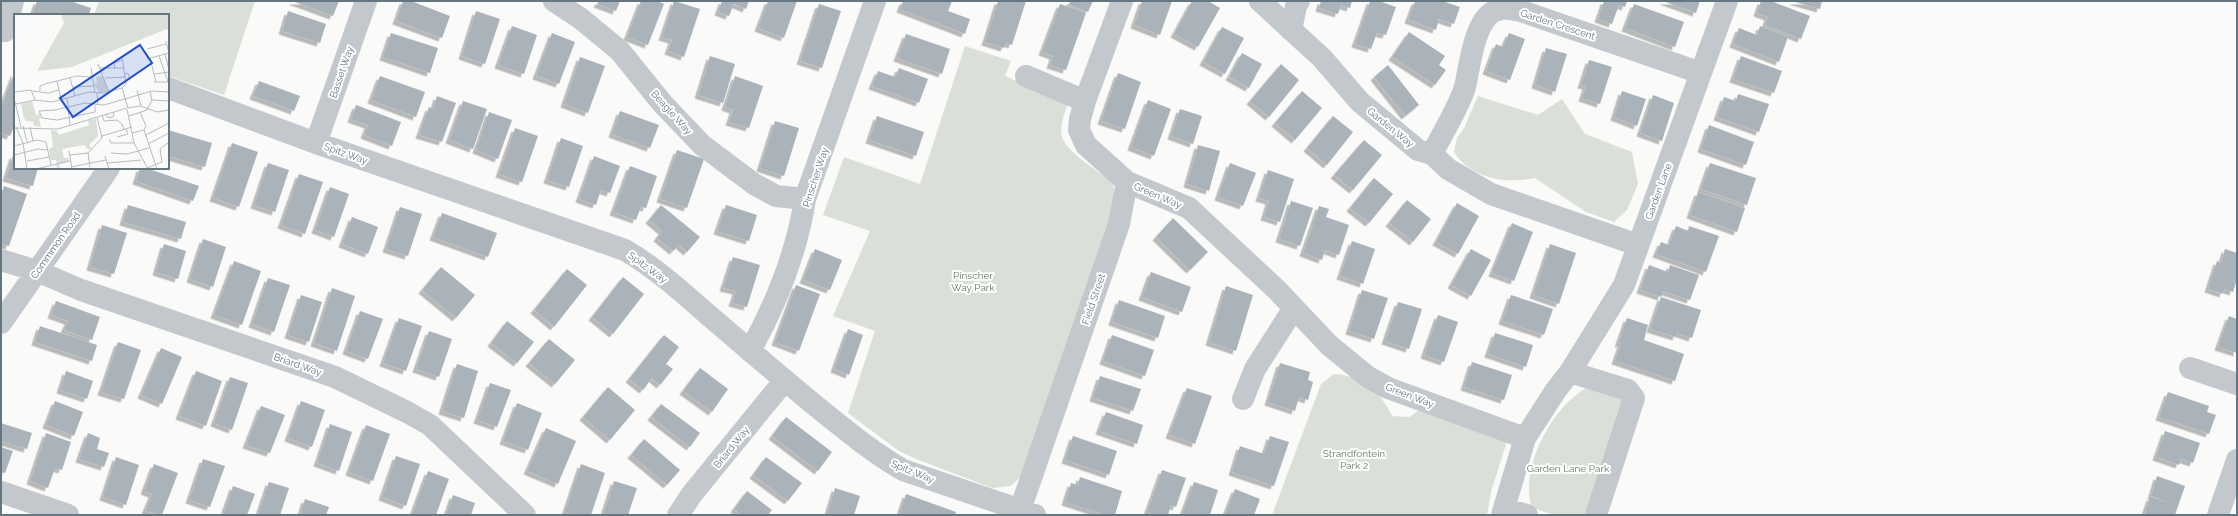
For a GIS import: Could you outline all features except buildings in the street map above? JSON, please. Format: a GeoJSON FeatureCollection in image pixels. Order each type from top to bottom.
{"type":"FeatureCollection","features":[{"type":"Feature","properties":{"kind":"street"},"geometry":{"type":"LineString","coordinates":[[7,32],[13,1]]}},
{"type":"Feature","properties":{"kind":"street","name":"Basset Way"},"geometry":{"type":"LineString","coordinates":[[316,143],[366,1]]}},
{"type":"Feature","properties":{"kind":"street","name":"Beagle Way"},"geometry":{"type":"LineString","coordinates":[[554,1],[580,18],[620,51],[662,103],[702,145],[754,184],[776,196],[805,199]]}},
{"type":"Feature","properties":{"kind":"street","name":"Pinscher Way"},"geometry":{"type":"LineString","coordinates":[[750,351],[767,320],[785,276],[801,226],[805,199],[875,1]]}},
{"type":"Feature","properties":{"kind":"street"},"geometry":{"type":"LineString","coordinates":[[1122,1],[1085,101],[1080,119],[1081,136],[1086,145],[1096,156],[1127,182]]}},
{"type":"Feature","properties":{"kind":"street","name":"Garden Way"},"geometry":{"type":"LineString","coordinates":[[1260,1],[1322,58],[1360,102],[1418,150],[1432,154],[1448,169],[1491,194],[1638,245]]}},
{"type":"Feature","properties":{"kind":"street"},"geometry":{"type":"LineString","coordinates":[[1291,30],[1296,6],[1299,1]]}},
{"type":"Feature","properties":{"kind":"street","name":"Garden Lane"},"geometry":{"type":"LineString","coordinates":[[1527,515],[1503,512],[1525,438],[1570,372],[1624,285],[1727,1]]}},
{"type":"Feature","properties":{"kind":"street","name":"Garden Crescent"},"geometry":{"type":"LineString","coordinates":[[1432,154],[1464,88],[1472,48],[1483,24],[1496,10],[1502,9],[1521,11],[1702,73]]}},
{"type":"Feature","properties":{"kind":"street"},"geometry":{"type":"LineString","coordinates":[[1026,76],[1085,101]]}},
{"type":"Feature","properties":{"kind":"street","name":"Spitz Way"},"geometry":{"type":"LineString","coordinates":[[169,88],[316,143],[625,250],[637,257],[681,291],[785,380],[867,447],[887,461],[903,470],[984,507],[1028,512]]}},
{"type":"Feature","properties":{"kind":"street","name":"Commmon Road"},"geometry":{"type":"LineString","coordinates":[[1,323],[108,169]]}},
{"type":"Feature","properties":{"kind":"street","name":"Green Way"},"geometry":{"type":"LineString","coordinates":[[1127,182],[1189,208],[1277,290],[1329,345],[1368,377],[1388,388],[1525,438]]}},
{"type":"Feature","properties":{"kind":"street","name":"Field Street"},"geometry":{"type":"LineString","coordinates":[[1028,512],[1119,224],[1127,182]]}},
{"type":"Feature","properties":{"kind":"street","name":"Briard Way"},"geometry":{"type":"LineString","coordinates":[[1,260],[37,271],[81,290],[335,377],[373,394],[430,425],[525,515]]}},
{"type":"Feature","properties":{"kind":"street"},"geometry":{"type":"LineString","coordinates":[[1243,399],[1256,369],[1294,308]]}},
{"type":"Feature","properties":{"kind":"street"},"geometry":{"type":"LineString","coordinates":[[2190,368],[2237,384]]}},
{"type":"Feature","properties":{"kind":"street"},"geometry":{"type":"LineString","coordinates":[[1570,372],[1628,390],[1634,398],[1596,515]]}},
{"type":"Feature","properties":{"kind":"street","name":"Briard Way"},"geometry":{"type":"LineString","coordinates":[[678,515],[692,494],[785,380]]}},
{"type":"Feature","properties":{"kind":"street"},"geometry":{"type":"LineString","coordinates":[[2218,515],[2237,460]]}},
{"type":"Feature","properties":{"kind":"street"},"geometry":{"type":"LineString","coordinates":[[1,492],[68,515]]}},
{"type":"Feature","properties":{"kind":"green space"},"geometry":{"type":"Polygon","coordinates":[[[99,1],[255,1],[224,95],[169,76],[169,14],[94,14],[99,1]]]}},
{"type":"Feature","properties":{"kind":"green space","name":"Pinscher Way Park"},"geometry":{"type":"Polygon","coordinates":[[[965,46],[1011,61],[1005,76],[1068,103],[1062,124],[1062,137],[1065,143],[1077,156],[1113,183],[1116,202],[1026,471],[1011,486],[992,488],[899,451],[848,413],[875,331],[833,316],[870,231],[823,215],[844,157],[920,184],[965,46]]]}},
{"type":"Feature","properties":{"kind":"green space"},"geometry":{"type":"Polygon","coordinates":[[[1478,96],[1538,115],[1562,99],[1585,134],[1632,152],[1638,184],[1627,210],[1614,222],[1586,212],[1535,178],[1524,180],[1501,180],[1479,174],[1470,168],[1461,161],[1454,152],[1457,138],[1464,128],[1478,96]]]}},
{"type":"Feature","properties":{"kind":"green space","name":"Strandfontein Park 2"},"geometry":{"type":"Polygon","coordinates":[[[1334,374],[1353,378],[1369,386],[1382,399],[1392,416],[1409,417],[1421,409],[1507,441],[1491,492],[1487,515],[1272,515],[1321,384],[1334,374]]]}},
{"type":"Feature","properties":{"kind":"green space","name":"Garden Lane Park"},"geometry":{"type":"Polygon","coordinates":[[[1590,386],[1626,401],[1587,515],[1554,515],[1532,508],[1529,492],[1530,474],[1542,438],[1564,407],[1577,394],[1590,386]]]}}]}
